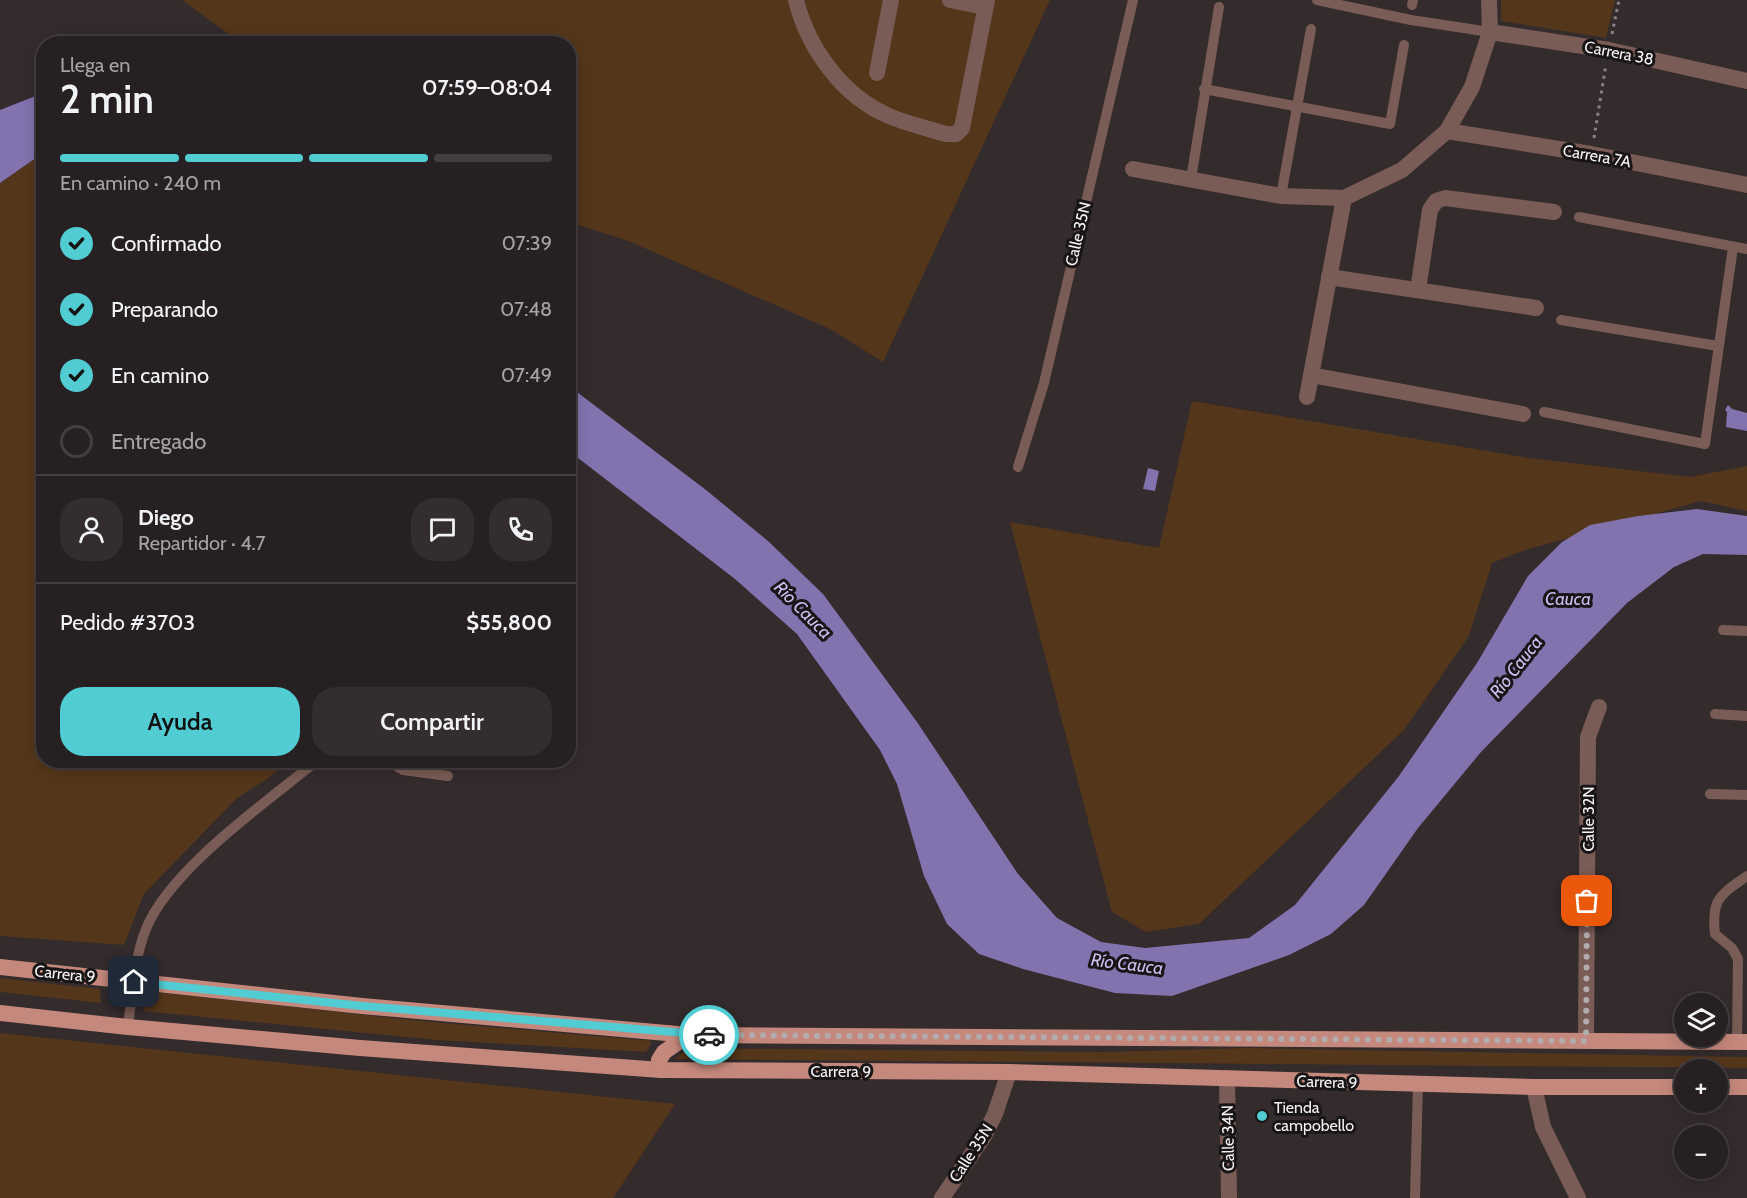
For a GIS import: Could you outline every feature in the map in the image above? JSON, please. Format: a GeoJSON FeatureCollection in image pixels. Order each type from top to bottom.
{"type":"FeatureCollection","features":[{"type":"Feature","properties":{"kind":"main road","name":"Carrera 9"},"geometry":{"type":"LineString","coordinates":[[0,967],[362,1006],[689,1035],[1742,1042]]}},
{"type":"Feature","properties":{"kind":"main road","name":"Carrera 9"},"geometry":{"type":"LineString","coordinates":[[0,1013],[360,1048],[661,1070],[1009,1072],[1534,1087],[1674,1087]]}},
{"type":"Feature","properties":{"kind":"main road"},"geometry":{"type":"LineString","coordinates":[[661,1070],[659,1060],[664,1052],[689,1035]]}},
{"type":"Feature","properties":{"kind":"main road"},"geometry":{"type":"LineString","coordinates":[[1728,1087],[1747,1087]]}},
{"type":"Feature","properties":{"kind":"street"},"geometry":{"type":"LineString","coordinates":[[796,0],[805,30],[832,73],[852,91],[888,116],[946,134],[956,134],[962,128],[986,4],[950,0]]}},
{"type":"Feature","properties":{"kind":"street"},"geometry":{"type":"LineString","coordinates":[[877,73],[891,0]]}},
{"type":"Feature","properties":{"kind":"street"},"geometry":{"type":"LineString","coordinates":[[1133,169],[1281,196],[1344,198],[1402,170],[1447,131],[1472,87],[1490,32],[1489,0]]}},
{"type":"Feature","properties":{"kind":"street","name":"Carrera 38"},"geometry":{"type":"LineString","coordinates":[[1490,32],[1609,50],[1747,81]]}},
{"type":"Feature","properties":{"kind":"street","name":"Carrera 7A"},"geometry":{"type":"LineString","coordinates":[[1447,131],[1591,154],[1747,185]]}},
{"type":"Feature","properties":{"kind":"street"},"geometry":{"type":"LineString","coordinates":[[1307,397],[1344,198]]}},
{"type":"Feature","properties":{"kind":"street"},"geometry":{"type":"LineString","coordinates":[[1418,290],[1430,210],[1436,201],[1445,198],[1554,212]]}},
{"type":"Feature","properties":{"kind":"street"},"geometry":{"type":"LineString","coordinates":[[1329,277],[1536,308]]}},
{"type":"Feature","properties":{"kind":"street"},"geometry":{"type":"LineString","coordinates":[[1311,375],[1523,414]]}},
{"type":"Feature","properties":{"kind":"street","name":"Calle 32N"},"geometry":{"type":"LineString","coordinates":[[1586,1041],[1588,737],[1599,707]]}},
{"type":"Feature","properties":{"kind":"street","name":"Calle 35N"},"geometry":{"type":"LineString","coordinates":[[942,1198],[984,1136],[995,1114],[1009,1072]]}},
{"type":"Feature","properties":{"kind":"street","name":"Calle 34N"},"geometry":{"type":"LineString","coordinates":[[1227,1078],[1229,1198]]}},
{"type":"Feature","properties":{"kind":"street"},"geometry":{"type":"LineString","coordinates":[[1534,1087],[1544,1127],[1578,1198]]}},
{"type":"Feature","properties":{"kind":"lane","name":"Calle 35N"},"geometry":{"type":"LineString","coordinates":[[1018,466],[1044,383],[1133,0]]}},
{"type":"Feature","properties":{"kind":"lane"},"geometry":{"type":"LineString","coordinates":[[1317,0],[1410,20],[1490,32]]}},
{"type":"Feature","properties":{"kind":"lane"},"geometry":{"type":"LineString","coordinates":[[1191,179],[1219,7]]}},
{"type":"Feature","properties":{"kind":"lane"},"geometry":{"type":"LineString","coordinates":[[1281,196],[1311,28]]}},
{"type":"Feature","properties":{"kind":"lane"},"geometry":{"type":"LineString","coordinates":[[1204,89],[1390,124],[1404,45]]}},
{"type":"Feature","properties":{"kind":"lane"},"geometry":{"type":"LineString","coordinates":[[1579,217],[1747,249]]}},
{"type":"Feature","properties":{"kind":"lane"},"geometry":{"type":"LineString","coordinates":[[1544,412],[1705,444],[1733,247]]}},
{"type":"Feature","properties":{"kind":"lane"},"geometry":{"type":"LineString","coordinates":[[1561,320],[1718,346]]}},
{"type":"Feature","properties":{"kind":"lane"},"geometry":{"type":"LineString","coordinates":[[1723,630],[1747,631]]}},
{"type":"Feature","properties":{"kind":"lane"},"geometry":{"type":"LineString","coordinates":[[1715,714],[1747,716]]}},
{"type":"Feature","properties":{"kind":"lane"},"geometry":{"type":"LineString","coordinates":[[128,1027],[134,982],[146,929],[169,891],[229,834],[308,768]]}},
{"type":"Feature","properties":{"kind":"lane"},"geometry":{"type":"LineString","coordinates":[[400,768],[448,776]]}},
{"type":"Feature","properties":{"kind":"lane"},"geometry":{"type":"LineString","coordinates":[[1710,794],[1747,795]]}},
{"type":"Feature","properties":{"kind":"lane"},"geometry":{"type":"LineString","coordinates":[[1742,1042],[1742,959],[1715,934],[1713,915],[1718,897],[1747,876]]}},
{"type":"Feature","properties":{"kind":"lane"},"geometry":{"type":"LineString","coordinates":[[1415,1198],[1418,1084]]}},
{"type":"Feature","properties":{"kind":"path"},"geometry":{"type":"LineString","coordinates":[[1591,154],[1619,0]]}},
{"type":"Feature","properties":{"kind":"shaded area"},"geometry":{"type":"Polygon","coordinates":[[[182,0],[1050,0],[883,362],[830,329],[626,240],[576,224],[576,36],[231,36],[182,0]]]}},
{"type":"Feature","properties":{"kind":"shaded area"},"geometry":{"type":"Polygon","coordinates":[[[1501,0],[1615,0],[1606,38],[1501,21],[1501,0]]]}},
{"type":"Feature","properties":{"kind":"shaded area"},"geometry":{"type":"Polygon","coordinates":[[[36,158],[36,768],[280,768],[236,799],[144,894],[124,945],[0,936],[0,183],[36,158]]]}},
{"type":"Feature","properties":{"kind":"shaded area"},"geometry":{"type":"Polygon","coordinates":[[[1192,401],[1529,458],[1690,477],[1747,466],[1747,511],[1701,501],[1525,550],[1492,563],[1469,636],[1404,730],[1199,924],[1146,932],[1112,912],[1010,522],[1159,548],[1192,401]]]}},
{"type":"Feature","properties":{"kind":"shaded area"},"geometry":{"type":"Polygon","coordinates":[[[0,978],[100,989],[101,1003],[0,992],[0,978]]]}},
{"type":"Feature","properties":{"kind":"shaded area"},"geometry":{"type":"Polygon","coordinates":[[[145,991],[421,1021],[652,1041],[646,1052],[437,1040],[143,1011],[145,991]]]}},
{"type":"Feature","properties":{"kind":"shaded area"},"geometry":{"type":"Polygon","coordinates":[[[0,1033],[675,1104],[613,1198],[0,1198],[0,1033]]]}},
{"type":"Feature","properties":{"kind":"shaded area"},"geometry":{"type":"Polygon","coordinates":[[[687,1048],[1106,1052],[1247,1048],[1747,1057],[1747,1068],[1728,1068],[1728,1059],[1674,1059],[1674,1067],[675,1059],[687,1048]]]}},
{"type":"Feature","properties":{"kind":"water"},"geometry":{"type":"Polygon","coordinates":[[[36,96],[36,158],[0,183],[0,110],[36,96]]]}},
{"type":"Feature","properties":{"kind":"water","name":"Cauca"},"geometry":{"type":"Polygon","coordinates":[[[576,391],[706,490],[768,541],[823,594],[917,722],[1018,874],[1057,918],[1101,942],[1145,948],[1249,938],[1295,905],[1399,776],[1477,663],[1528,576],[1562,542],[1590,525],[1638,516],[1697,509],[1747,516],[1747,555],[1703,554],[1674,567],[1627,603],[1481,752],[1418,828],[1364,905],[1331,934],[1289,955],[1172,996],[1115,993],[1023,969],[979,954],[947,924],[924,876],[897,784],[880,750],[797,634],[735,579],[576,456],[576,391]]]}},
{"type":"Feature","properties":{"kind":"water"},"geometry":{"type":"Polygon","coordinates":[[[1728,405],[1732,409],[1747,413],[1747,431],[1726,427],[1727,412],[1725,410],[1728,405]]]}},
{"type":"Feature","properties":{"kind":"water"},"geometry":{"type":"Polygon","coordinates":[[[1148,468],[1159,471],[1155,491],[1143,489],[1148,468]]]}},
{"type":"Feature","properties":{"kind":"way so far"},"geometry":{"type":"LineString","coordinates":[[709,1035],[1586,1041],[1587,901]]}},
{"type":"Feature","properties":{"kind":"place","name":"Tienda campobello"},"geometry":{"type":"Point","coordinates":[1262,1116]}},
{"type":"Feature","properties":{"kind":"route"},"geometry":{"type":"LineString","coordinates":[[134,982],[362,1006],[709,1035]]}},
{"type":"Feature","properties":{"kind":"water label","name":"Río Cauca"},"geometry":{"type":"Point","coordinates":[803,610]}},
{"type":"Feature","properties":{"kind":"water label","name":"Río Cauca"},"geometry":{"type":"Point","coordinates":[1516,667]}},
{"type":"Feature","properties":{"kind":"water label","name":"Río Cauca"},"geometry":{"type":"Point","coordinates":[1127,964]}}]}
